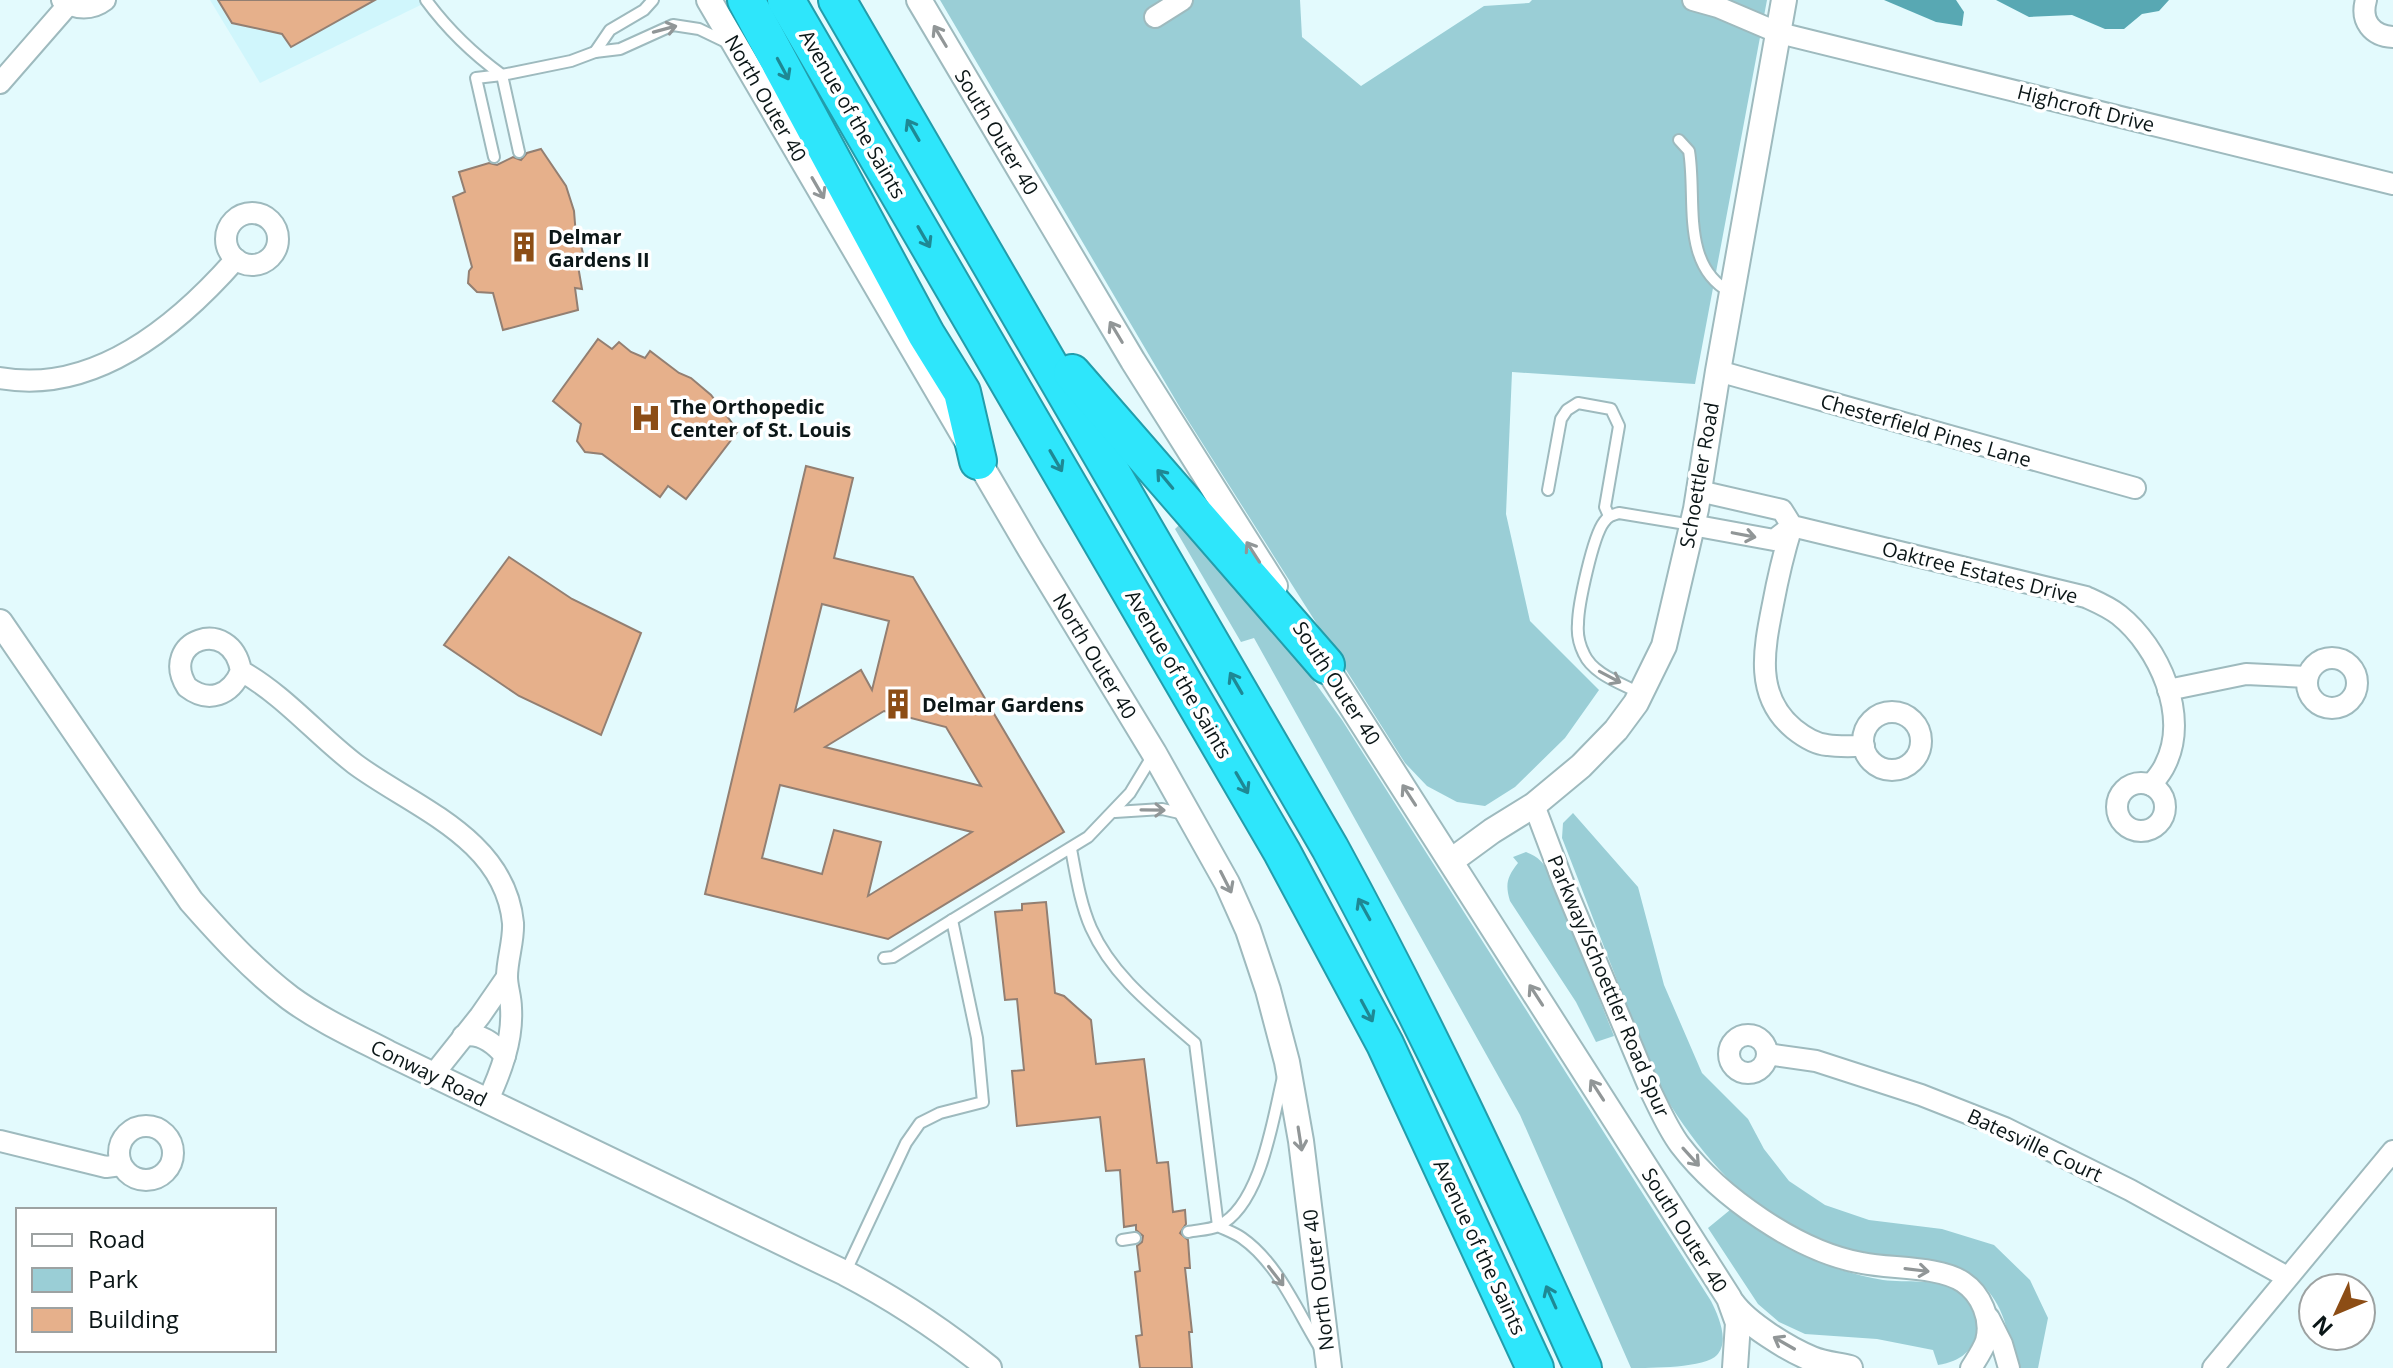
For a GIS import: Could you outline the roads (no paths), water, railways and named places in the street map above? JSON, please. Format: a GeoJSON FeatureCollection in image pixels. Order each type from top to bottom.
{"type":"FeatureCollection","features":[{"type":"Feature","properties":{"kind":"highway"},"geometry":{"type":"LineString","coordinates":[[746,0],[926,334],[962,392],[978,461]]}},
{"type":"Feature","properties":{"kind":"highway","name":"Avenue of the Saints"},"geometry":{"type":"LineString","coordinates":[[786,0],[1289,864],[1385,1044],[1535,1368]]}},
{"type":"Feature","properties":{"kind":"highway"},"geometry":{"type":"LineString","coordinates":[[837,0],[1293,780],[1379,938],[1462,1104],[1583,1368]]}},
{"type":"Feature","properties":{"kind":"highway"},"geometry":{"type":"LineString","coordinates":[[1023,318],[1124,430],[1258,590],[1326,665]]}},
{"type":"Feature","properties":{"kind":"street"},"geometry":{"type":"LineString","coordinates":[[0,83],[65,2],[85,8],[105,0]]}},
{"type":"Feature","properties":{"kind":"street","name":"North Outer 40"},"geometry":{"type":"LineString","coordinates":[[709,0],[978,461],[1154,753],[1227,883],[1248,930],[1287,1062],[1301,1141],[1328,1364]]}},
{"type":"Feature","properties":{"kind":"street","name":"South Outer 40"},"geometry":{"type":"LineString","coordinates":[[919,0],[1133,361],[1729,1298],[1738,1323],[1735,1368]]}},
{"type":"Feature","properties":{"kind":"street"},"geometry":{"type":"LineString","coordinates":[[1155,17],[1182,0]]}},
{"type":"Feature","properties":{"kind":"street","name":"Highcroft Drive"},"geometry":{"type":"LineString","coordinates":[[1693,0],[1718,7],[1779,33],[2393,184]]}},
{"type":"Feature","properties":{"kind":"street","name":"Schoettler Road"},"geometry":{"type":"LineString","coordinates":[[1451,861],[1534,805],[1616,730],[1641,694],[1664,646],[1699,491],[1784,0]]}},
{"type":"Feature","properties":{"kind":"street"},"geometry":{"type":"LineString","coordinates":[[2366,0],[2363,10],[2369,27],[2384,37],[2393,37]]}},
{"type":"Feature","properties":{"kind":"street"},"geometry":{"type":"LineString","coordinates":[[0,378],[15,381],[57,380],[123,354],[149,340],[197,301],[236,259]]}},
{"type":"Feature","properties":{"kind":"street","name":"Chesterfield Pines Lane"},"geometry":{"type":"LineString","coordinates":[[1718,371],[2135,488]]}},
{"type":"Feature","properties":{"kind":"street","name":"Oaktree Estates Drive"},"geometry":{"type":"LineString","coordinates":[[1699,491],[1782,510],[1792,526],[2086,597],[2119,615],[2155,658],[2168,690],[2174,728],[2172,743],[2165,765],[2151,785]]}},
{"type":"Feature","properties":{"kind":"street"},"geometry":{"type":"LineString","coordinates":[[1692,525],[1774,540],[1792,526]]}},
{"type":"Feature","properties":{"kind":"street"},"geometry":{"type":"LineString","coordinates":[[1792,526],[1781,559],[1764,649],[1764,673],[1769,695],[1779,713],[1806,738],[1825,745],[1864,746]]}},
{"type":"Feature","properties":{"kind":"street","name":"Conway Road"},"geometry":{"type":"LineString","coordinates":[[3,634],[191,901],[224,939],[289,997],[315,1014],[487,1102],[898,1301],[947,1334],[989,1368]]}},
{"type":"Feature","properties":{"kind":"street"},"geometry":{"type":"LineString","coordinates":[[241,671],[260,682],[365,771],[449,824],[473,844],[494,869],[513,921],[507,977],[512,1011],[505,1056],[487,1102]]}},
{"type":"Feature","properties":{"kind":"street"},"geometry":{"type":"LineString","coordinates":[[2168,690],[2246,674],[2307,677]]}},
{"type":"Feature","properties":{"kind":"street","name":"Parkway/Schoettler Road Spur"},"geometry":{"type":"LineString","coordinates":[[1534,805],[1651,1092],[1666,1123],[1696,1163],[1751,1212],[1800,1242],[1858,1263],[1945,1274],[1963,1282],[1977,1294],[2002,1344],[2009,1368]]}},
{"type":"Feature","properties":{"kind":"street"},"geometry":{"type":"LineString","coordinates":[[433,1075],[507,977]]}},
{"type":"Feature","properties":{"kind":"street"},"geometry":{"type":"LineString","coordinates":[[463,1036],[477,1035],[500,1049],[505,1056]]}},
{"type":"Feature","properties":{"kind":"street","name":"Batesville Court"},"geometry":{"type":"LineString","coordinates":[[1767,1054],[1816,1061],[1921,1095],[2005,1128],[2130,1190],[2287,1277]]}},
{"type":"Feature","properties":{"kind":"street"},"geometry":{"type":"LineString","coordinates":[[0,1141],[106,1167],[121,1165]]}},
{"type":"Feature","properties":{"kind":"street"},"geometry":{"type":"LineString","coordinates":[[2213,1368],[2393,1151]]}},
{"type":"Feature","properties":{"kind":"street"},"geometry":{"type":"LineString","coordinates":[[1729,1298],[1737,1310],[1774,1338],[1813,1360],[1850,1368]]}},
{"type":"Feature","properties":{"kind":"street"},"geometry":{"type":"LineString","coordinates":[[1971,1368],[1986,1341],[1987,1321],[1983,1307]]}},
{"type":"Feature","properties":{"kind":"lane"},"geometry":{"type":"LineString","coordinates":[[426,0],[459,40],[502,75],[519,152]]}},
{"type":"Feature","properties":{"kind":"lane"},"geometry":{"type":"LineString","coordinates":[[595,52],[610,30],[644,10],[653,0]]}},
{"type":"Feature","properties":{"kind":"lane"},"geometry":{"type":"LineString","coordinates":[[494,157],[476,78],[620,49],[673,25],[699,29],[736,46]]}},
{"type":"Feature","properties":{"kind":"lane"},"geometry":{"type":"LineString","coordinates":[[1679,140],[1689,151],[1697,249],[1704,269],[1718,286],[1732,293]]}},
{"type":"Feature","properties":{"kind":"lane"},"geometry":{"type":"LineString","coordinates":[[1548,490],[1561,419],[1567,410],[1578,403],[1611,409],[1619,426],[1605,507],[1609,516]]}},
{"type":"Feature","properties":{"kind":"lane"},"geometry":{"type":"LineString","coordinates":[[1641,694],[1593,668],[1584,656],[1577,623],[1601,525],[1609,516],[1619,513],[1692,525]]}},
{"type":"Feature","properties":{"kind":"lane"},"geometry":{"type":"LineString","coordinates":[[884,958],[893,957],[1088,837],[1130,793],[1154,753]]}},
{"type":"Feature","properties":{"kind":"lane"},"geometry":{"type":"LineString","coordinates":[[1115,812],[1162,809],[1190,816]]}},
{"type":"Feature","properties":{"kind":"lane"},"geometry":{"type":"LineString","coordinates":[[1071,849],[1090,925],[1105,955],[1128,984],[1195,1043],[1218,1226]]}},
{"type":"Feature","properties":{"kind":"lane"},"geometry":{"type":"LineString","coordinates":[[845,1273],[906,1143],[920,1123],[940,1113],[983,1102],[977,1038],[952,920]]}},
{"type":"Feature","properties":{"kind":"lane"},"geometry":{"type":"LineString","coordinates":[[1188,1232],[1218,1226],[1233,1214],[1261,1170],[1287,1062]]}},
{"type":"Feature","properties":{"kind":"lane"},"geometry":{"type":"LineString","coordinates":[[1218,1226],[1242,1238],[1283,1283],[1328,1364]]}},
{"type":"Feature","properties":{"kind":"lane"},"geometry":{"type":"LineString","coordinates":[[1122,1240],[1135,1238]]}},
{"type":"Feature","properties":{"kind":"place","name":"Delmar Gardens II"},"geometry":{"type":"Point","coordinates":[524,247]}},
{"type":"Feature","properties":{"kind":"place","name":"The Orthopedic Center of St. Louis"},"geometry":{"type":"Point","coordinates":[646,418]}},
{"type":"Feature","properties":{"kind":"place","name":"Delmar Gardens"},"geometry":{"type":"Point","coordinates":[898,704]}}]}
